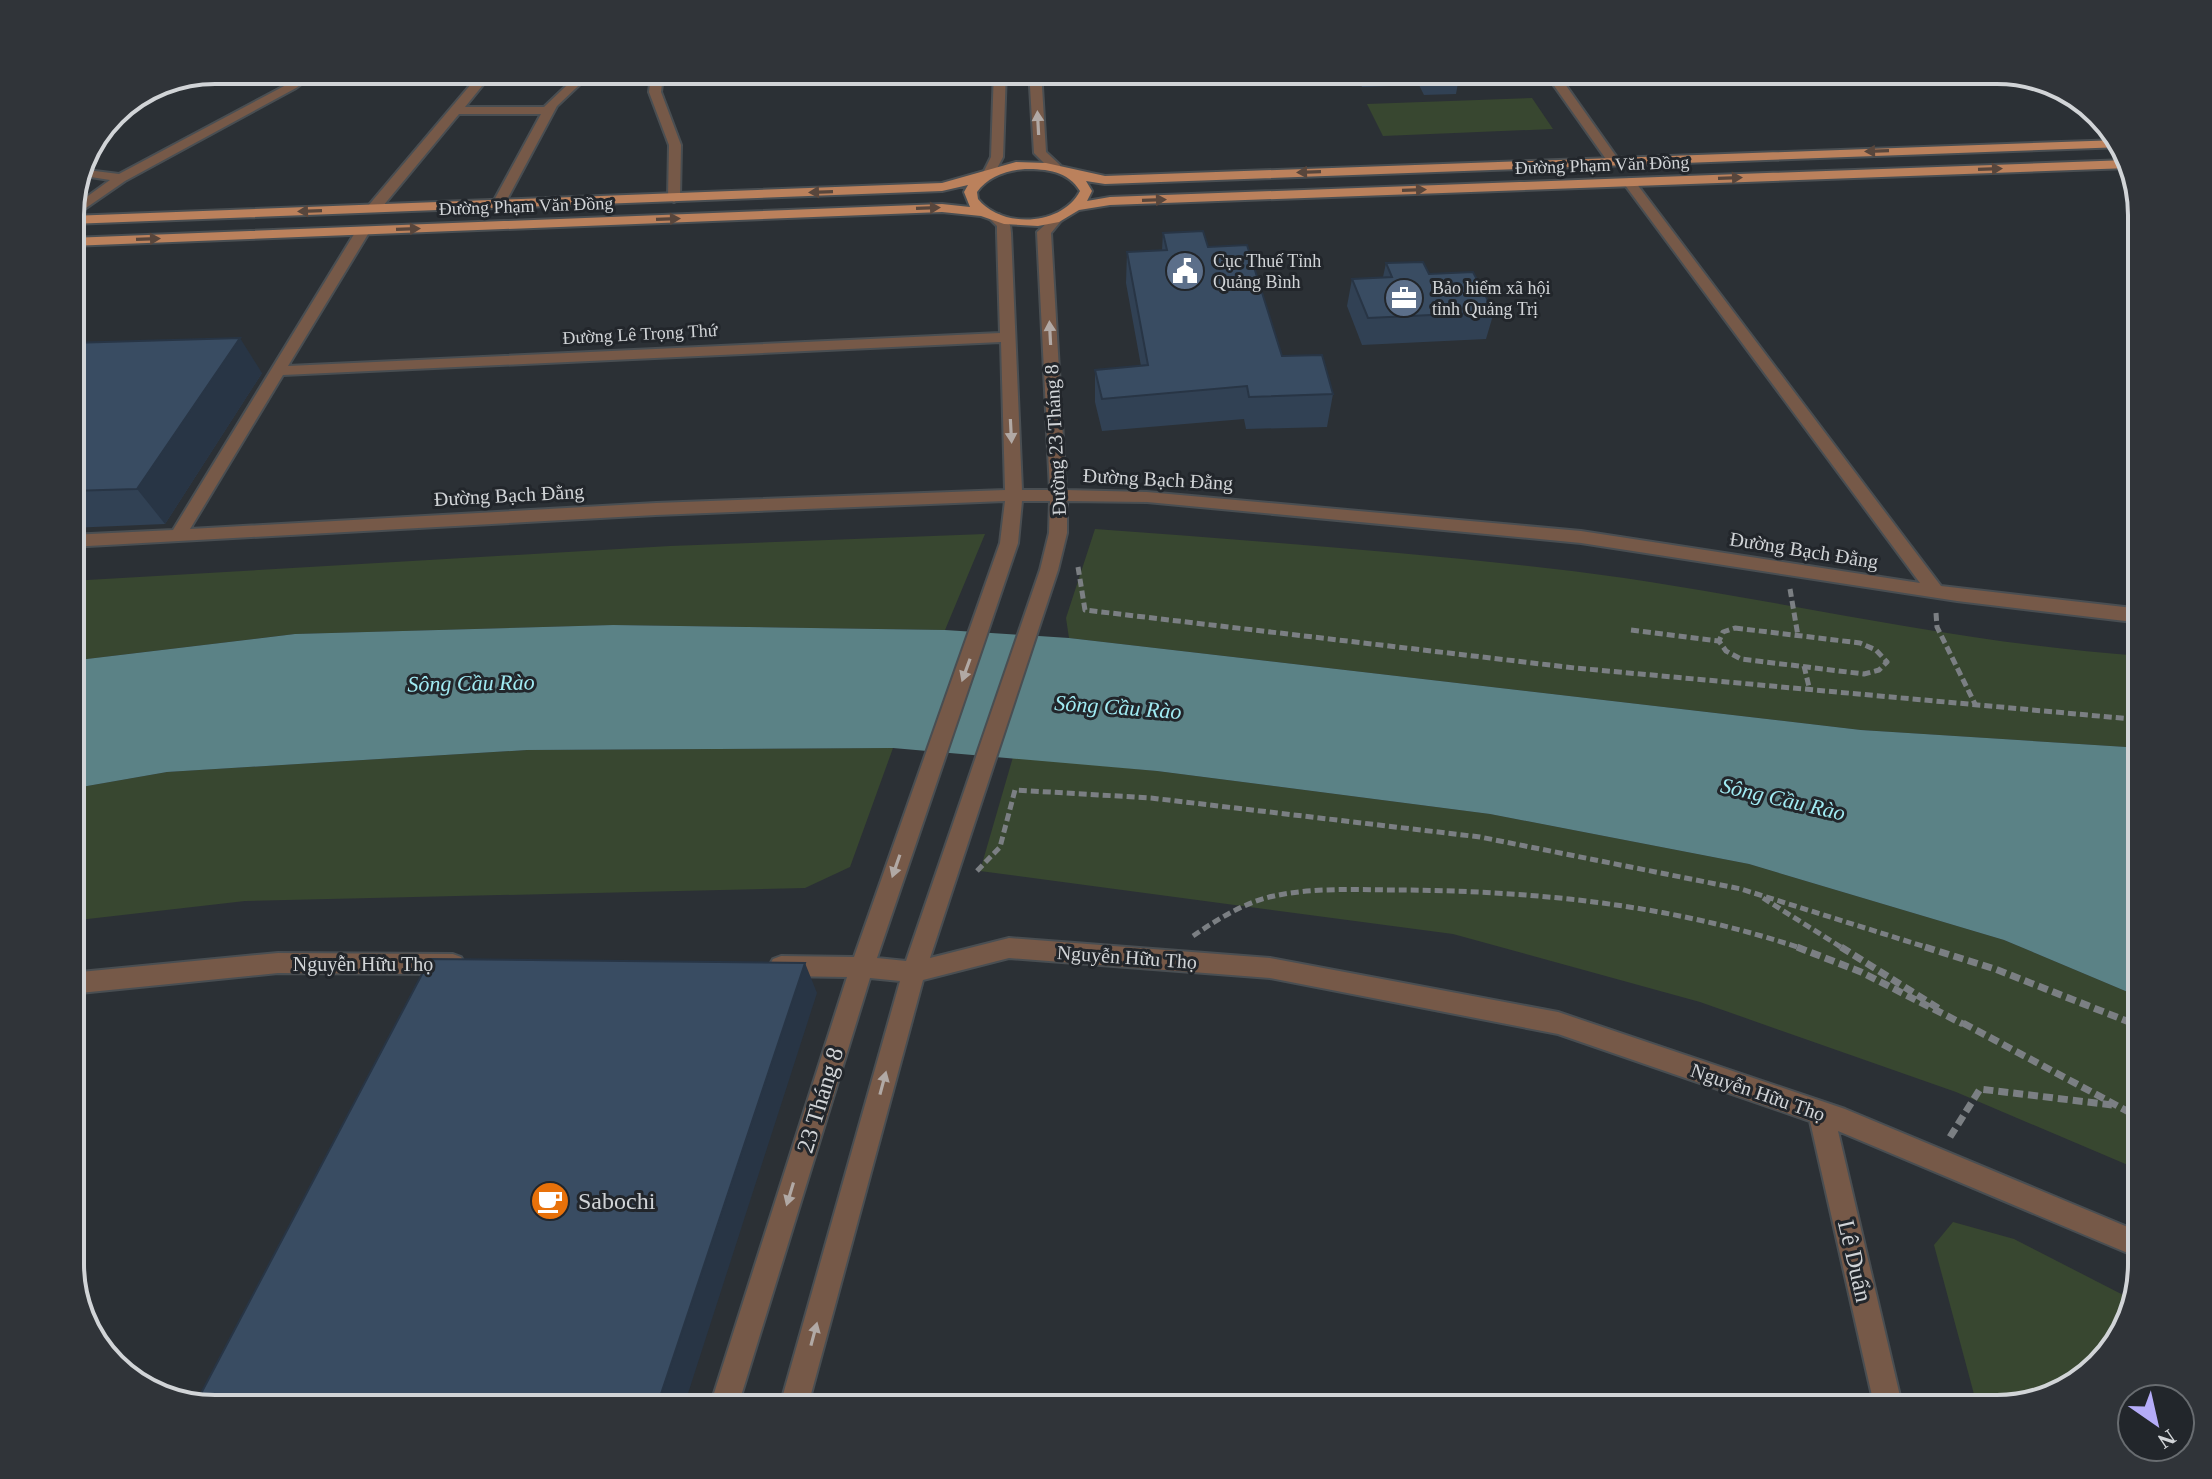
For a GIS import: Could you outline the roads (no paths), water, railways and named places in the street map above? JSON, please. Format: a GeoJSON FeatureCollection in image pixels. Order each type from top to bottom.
{"type":"FeatureCollection","features":[{"type":"Feature","properties":{"kind":"main road","name":"Đường Phạm Văn Đồng"},"geometry":{"type":"LineString","coordinates":[[84,218],[942,187],[1016,166],[1056,168],[1073,175],[1105,180],[1612,159],[2106,144]]}},
{"type":"Feature","properties":{"kind":"main road"},"geometry":{"type":"LineString","coordinates":[[1612,159],[1629,182]]}},
{"type":"Feature","properties":{"kind":"main road","name":"Đường Phạm Văn Đồng"},"geometry":{"type":"LineString","coordinates":[[84,241],[942,208],[1028,222],[1110,201],[2118,164]]}},
{"type":"Feature","properties":{"kind":"main road"},"geometry":{"type":"LineString","coordinates":[[1073,175],[1083,183],[1086,191],[1077,207]]}},
{"type":"Feature","properties":{"kind":"main road"},"geometry":{"type":"LineString","coordinates":[[986,176],[971,191],[971,201],[989,214]]}},
{"type":"Feature","properties":{"kind":"street"},"geometry":{"type":"LineString","coordinates":[[84,207],[121,178],[295,84]]}},
{"type":"Feature","properties":{"kind":"street"},"geometry":{"type":"LineString","coordinates":[[373,209],[477,84]]}},
{"type":"Feature","properties":{"kind":"street"},"geometry":{"type":"LineString","coordinates":[[498,204],[548,111],[575,84]]}},
{"type":"Feature","properties":{"kind":"street"},"geometry":{"type":"LineString","coordinates":[[656,84],[655,92],[675,145],[674,198]]}},
{"type":"Feature","properties":{"kind":"street"},"geometry":{"type":"LineString","coordinates":[[986,176],[997,157],[1000,84]]}},
{"type":"Feature","properties":{"kind":"street"},"geometry":{"type":"LineString","coordinates":[[1036,84],[1040,153],[1056,168]]}},
{"type":"Feature","properties":{"kind":"street"},"geometry":{"type":"LineString","coordinates":[[1559,84],[1612,159]]}},
{"type":"Feature","properties":{"kind":"street"},"geometry":{"type":"LineString","coordinates":[[455,110],[548,111]]}},
{"type":"Feature","properties":{"kind":"street"},"geometry":{"type":"LineString","coordinates":[[92,174],[121,178]]}},
{"type":"Feature","properties":{"kind":"street"},"geometry":{"type":"LineString","coordinates":[[1629,182],[1936,592]]}},
{"type":"Feature","properties":{"kind":"street"},"geometry":{"type":"LineString","coordinates":[[989,214],[1003,225],[1004,233],[1014,495]]}},
{"type":"Feature","properties":{"kind":"street","name":"Đường 23 Tháng 8"},"geometry":{"type":"LineString","coordinates":[[914,972],[1055,546],[1058,495],[1044,232],[1059,216]]}},
{"type":"Feature","properties":{"kind":"street"},"geometry":{"type":"LineString","coordinates":[[178,535],[363,231]]}},
{"type":"Feature","properties":{"kind":"street","name":"Đường Lê Trọng Thứ"},"geometry":{"type":"LineString","coordinates":[[277,371],[1006,337]]}},
{"type":"Feature","properties":{"kind":"street","name":"Đường Bạch Đằng"},"geometry":{"type":"LineString","coordinates":[[84,540],[656,509],[1014,495],[1147,497],[1581,537],[1936,592],[2128,614]]}},
{"type":"Feature","properties":{"kind":"street","name":"23 Tháng 8"},"geometry":{"type":"LineString","coordinates":[[727,1395],[862,967],[1009,543],[1014,495]]}},
{"type":"Feature","properties":{"kind":"street","name":"Nguyễn Hữu Thọ"},"geometry":{"type":"LineString","coordinates":[[751,966],[862,967],[914,972],[1009,948],[1270,968],[1558,1023],[1821,1113],[2128,1240]]}},
{"type":"Feature","properties":{"kind":"street","name":"Nguyễn Hữu Thọ"},"geometry":{"type":"LineString","coordinates":[[84,983],[278,963],[483,964]]}},
{"type":"Feature","properties":{"kind":"street"},"geometry":{"type":"LineString","coordinates":[[797,1395],[914,972]]}},
{"type":"Feature","properties":{"kind":"street","name":"Lê Duẩn"},"geometry":{"type":"LineString","coordinates":[[1821,1113],[1886,1395]]}},
{"type":"Feature","properties":{"kind":"water","name":"Sông Cầu Rào"},"geometry":{"type":"Polygon","coordinates":[[[613,625],[945,630],[1069,638],[1861,730],[2128,747],[2128,992],[2004,940],[1749,864],[1490,814],[1157,771],[893,748],[527,750],[167,772],[84,787],[84,659],[295,634],[613,625]]]}},
{"type":"Feature","properties":{"kind":"place","name":"Cục Thuế Tỉnh Quảng Bình"},"geometry":{"type":"Point","coordinates":[1185,271]}},
{"type":"Feature","properties":{"kind":"place","name":"Bảo hiểm xã hội tỉnh Quảng Trị"},"geometry":{"type":"Point","coordinates":[1404,298]}},
{"type":"Feature","properties":{"kind":"place","name":"Sabochi"},"geometry":{"type":"Point","coordinates":[550,1201]}}]}
